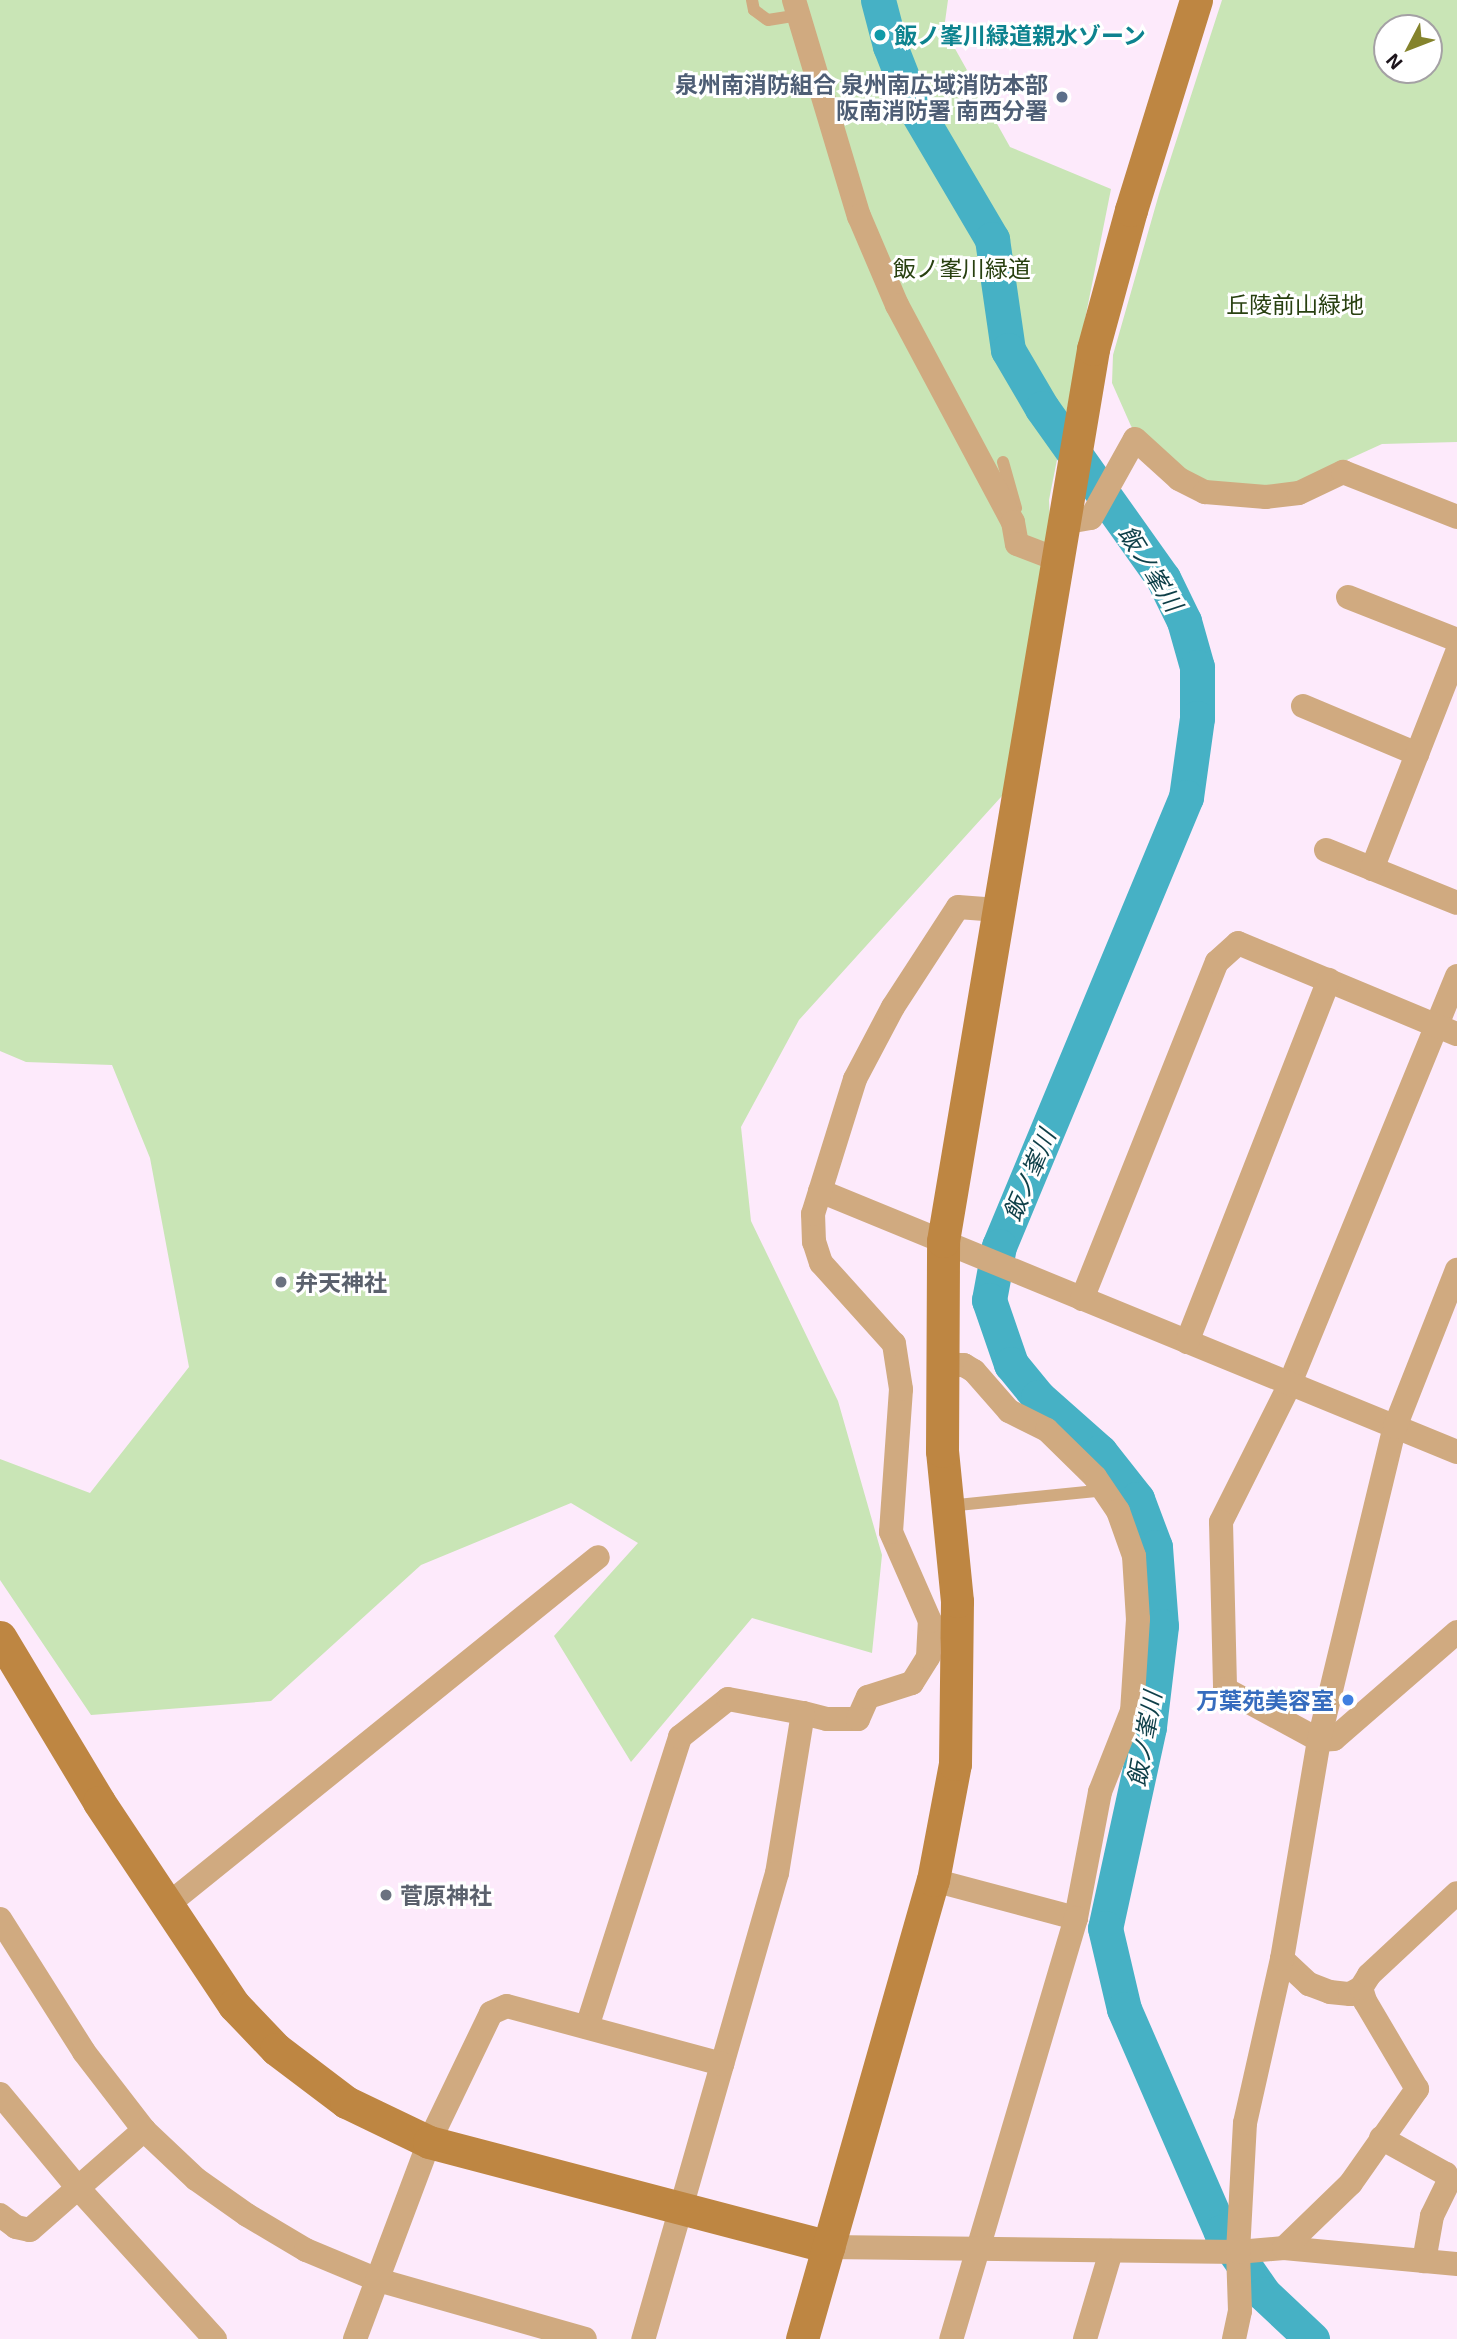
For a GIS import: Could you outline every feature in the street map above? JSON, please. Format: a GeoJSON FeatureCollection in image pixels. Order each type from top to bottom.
{"type":"FeatureCollection","features":[{"type":"Feature","properties":{"kind":"street"},"geometry":{"type":"LineString","coordinates":[[802,2339],[933,1880],[955,1764],[957,1601],[942,1451],[943,1241],[1093,349],[1131,210],[1196,0]]}},
{"type":"Feature","properties":{"kind":"street"},"geometry":{"type":"LineString","coordinates":[[797,7],[859,216],[897,305],[1013,522],[1017,544],[1056,559]]}},
{"type":"Feature","properties":{"kind":"street"},"geometry":{"type":"LineString","coordinates":[[1062,523],[1091,519],[1135,439],[1180,479],[1205,492],[1266,497],[1299,493],[1343,472],[1457,517]]}},
{"type":"Feature","properties":{"kind":"street"},"geometry":{"type":"LineString","coordinates":[[1348,597],[1457,640]]}},
{"type":"Feature","properties":{"kind":"street"},"geometry":{"type":"LineString","coordinates":[[1372,869],[1457,652]]}},
{"type":"Feature","properties":{"kind":"street"},"geometry":{"type":"LineString","coordinates":[[1303,706],[1417,754]]}},
{"type":"Feature","properties":{"kind":"street"},"geometry":{"type":"LineString","coordinates":[[1326,850],[1457,903]]}},
{"type":"Feature","properties":{"kind":"street"},"geometry":{"type":"LineString","coordinates":[[587,2027],[680,1737],[728,1699],[827,1719],[858,1719],[867,1697],[902,1687],[919,1676],[930,1636],[923,1598],[891,1532],[901,1389],[896,1354],[877,1322],[821,1263],[814,1242],[813,1214],[855,1079],[893,1007],[948,919],[958,908],[970,905],[998,910]]}},
{"type":"Feature","properties":{"kind":"street"},"geometry":{"type":"LineString","coordinates":[[1082,1299],[1217,962],[1238,943],[1448,1030]]}},
{"type":"Feature","properties":{"kind":"street"},"geometry":{"type":"LineString","coordinates":[[1457,976],[1448,1030],[1290,1384],[1221,1522],[1225,1689],[1319,1740],[1334,1739],[1457,1632]]}},
{"type":"Feature","properties":{"kind":"street"},"geometry":{"type":"LineString","coordinates":[[1187,1342],[1329,980]]}},
{"type":"Feature","properties":{"kind":"street"},"geometry":{"type":"LineString","coordinates":[[820,1191],[1457,1452]]}},
{"type":"Feature","properties":{"kind":"street"},"geometry":{"type":"LineString","coordinates":[[1234,2339],[1240,2311],[1237,2252],[1245,2123],[1282,1959],[1319,1740],[1395,1427],[1457,1270]]}},
{"type":"Feature","properties":{"kind":"street"},"geometry":{"type":"LineString","coordinates":[[942,1364],[964,1365],[974,1371],[1009,1411],[1047,1430],[1106,1490],[1118,1510],[1138,1578],[1132,1711],[1100,1792],[1076,1918],[951,2339]]}},
{"type":"Feature","properties":{"kind":"street"},"geometry":{"type":"LineString","coordinates":[[166,1906],[598,1557]]}},
{"type":"Feature","properties":{"kind":"street"},"geometry":{"type":"LineString","coordinates":[[0,1637],[166,1906],[234,2005],[276,2049],[346,2102],[429,2142],[828,2247],[1237,2252],[1284,2248],[1457,2264]]}},
{"type":"Feature","properties":{"kind":"street"},"geometry":{"type":"LineString","coordinates":[[643,2339],[777,1874],[803,1713]]}},
{"type":"Feature","properties":{"kind":"street"},"geometry":{"type":"LineString","coordinates":[[933,1880],[1076,1918]]}},
{"type":"Feature","properties":{"kind":"street"},"geometry":{"type":"LineString","coordinates":[[1284,2248],[1351,2183],[1418,2089],[1364,2001],[1362,1988],[1368,1975],[1457,1894]]}},
{"type":"Feature","properties":{"kind":"street"},"geometry":{"type":"LineString","coordinates":[[1,1924],[84,2052],[144,2130],[197,2179],[247,2215],[306,2250],[378,2280],[585,2339]]}},
{"type":"Feature","properties":{"kind":"street"},"geometry":{"type":"LineString","coordinates":[[1282,1959],[1309,1984],[1330,1992],[1350,1994],[1362,1988]]}},
{"type":"Feature","properties":{"kind":"street"},"geometry":{"type":"LineString","coordinates":[[355,2339],[429,2142],[491,2013],[507,2006],[722,2064]]}},
{"type":"Feature","properties":{"kind":"street"},"geometry":{"type":"LineString","coordinates":[[0,2094],[78,2189],[215,2339]]}},
{"type":"Feature","properties":{"kind":"street"},"geometry":{"type":"LineString","coordinates":[[0,2215],[16,2227],[30,2230],[144,2130]]}},
{"type":"Feature","properties":{"kind":"street"},"geometry":{"type":"LineString","coordinates":[[1381,2138],[1446,2174],[1449,2181],[1432,2217],[1424,2260]]}},
{"type":"Feature","properties":{"kind":"street"},"geometry":{"type":"LineString","coordinates":[[1085,2339],[1111,2251]]}},
{"type":"Feature","properties":{"kind":"lane"},"geometry":{"type":"LineString","coordinates":[[752,0],[754,10],[768,20],[797,7]]}},
{"type":"Feature","properties":{"kind":"lane"},"geometry":{"type":"LineString","coordinates":[[1003,462],[1019,519],[1013,522]]}},
{"type":"Feature","properties":{"kind":"lane"},"geometry":{"type":"LineString","coordinates":[[947,1506],[1106,1490]]}},
{"type":"Feature","properties":{"kind":"green space","name":"飯ノ峯川緑道"},"geometry":{"type":"Polygon","coordinates":[[[0,0],[948,0],[944,29],[1010,147],[1111,189],[1049,500],[1055,632],[1040,754],[799,1020],[741,1127],[751,1221],[838,1401],[882,1555],[872,1653],[752,1618],[631,1762],[554,1636],[638,1543],[571,1503],[421,1565],[271,1701],[91,1715],[0,1580],[0,1459],[90,1493],[189,1367],[150,1158],[112,1065],[26,1062],[0,1051],[0,0]]]}},
{"type":"Feature","properties":{"kind":"green space","name":"丘陵前山緑地"},"geometry":{"type":"Polygon","coordinates":[[[1222,0],[1457,0],[1457,442],[1382,444],[1292,485],[1263,488],[1203,482],[1142,439],[1131,426],[1112,383],[1113,355],[1159,194],[1222,0]]]}},
{"type":"Feature","properties":{"kind":"waterway","name":"飯ノ峯川"},"geometry":{"type":"LineString","coordinates":[[878,0],[890,46],[913,105],[992,239],[1008,350],[1042,408],[1163,578],[1184,621],[1197,667],[1197,718],[1186,797],[999,1246],[989,1300],[1011,1364],[1038,1397],[1100,1452],[1137,1499],[1155,1547],[1161,1626],[1149,1727],[1105,1928],[1124,2009],[1221,2232],[1264,2294],[1312,2339]]}},
{"type":"Feature","properties":{"kind":"place","name":"飯ノ峯川緑道親水ゾーン"},"geometry":{"type":"Point","coordinates":[880,35]}},
{"type":"Feature","properties":{"kind":"place","name":"泉州南消防組合 泉州南広域消防本部 阪南消防署 南西分署"},"geometry":{"type":"Point","coordinates":[1062,97]}},
{"type":"Feature","properties":{"kind":"place","name":"弁天神社"},"geometry":{"type":"Point","coordinates":[281,1282]}},
{"type":"Feature","properties":{"kind":"place","name":"万葉苑美容室"},"geometry":{"type":"Point","coordinates":[1348,1700]}},
{"type":"Feature","properties":{"kind":"place","name":"菅原神社"},"geometry":{"type":"Point","coordinates":[386,1895]}}]}
